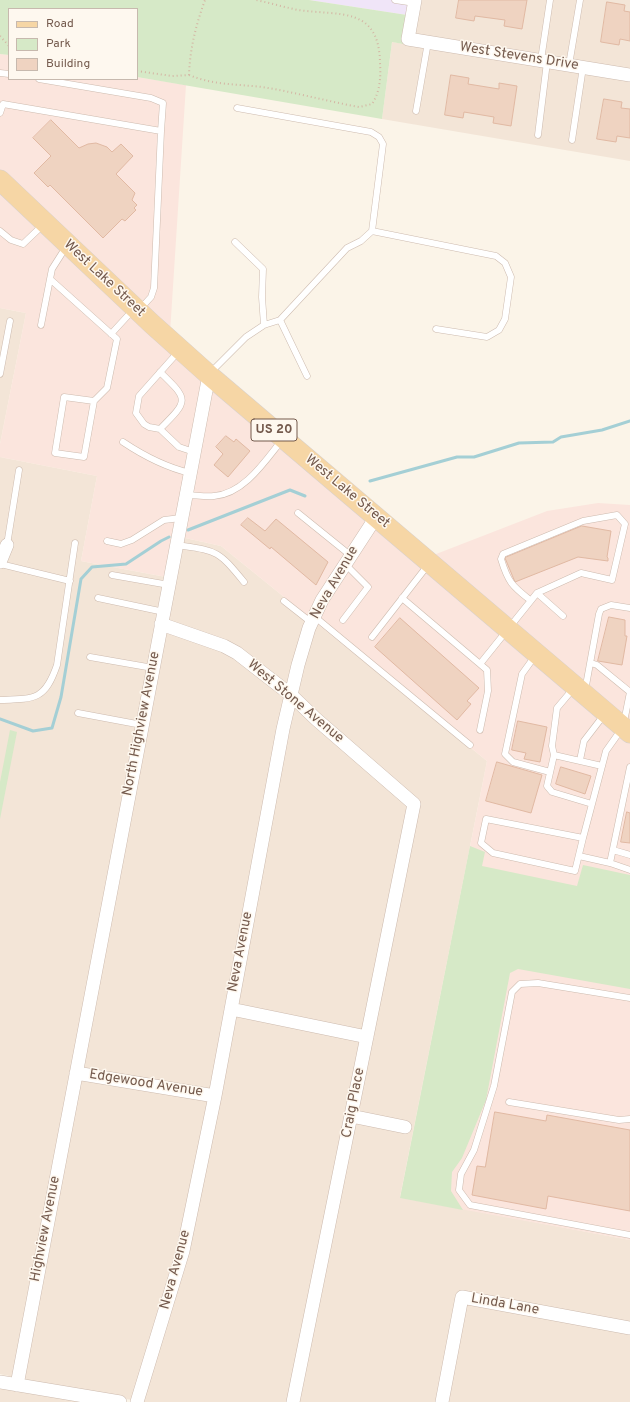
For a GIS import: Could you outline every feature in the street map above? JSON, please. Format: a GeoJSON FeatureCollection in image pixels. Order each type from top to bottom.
{"type":"FeatureCollection","features":[{"type":"Feature","properties":{"kind":"main road","name":"West Lake Street"},"geometry":{"type":"LineString","coordinates":[[2,186],[68,244],[180,350],[626,730]]}},
{"type":"Feature","properties":{"kind":"street","name":"West Stevens Drive"},"geometry":{"type":"LineString","coordinates":[[415,2],[408,39],[630,75]]}},
{"type":"Feature","properties":{"kind":"street","name":"North Highview Avenue"},"geometry":{"type":"LineString","coordinates":[[76,1073],[209,375]]}},
{"type":"Feature","properties":{"kind":"street","name":"Neva Avenue"},"geometry":{"type":"LineString","coordinates":[[137,1402],[183,1251],[215,1096],[283,729],[298,665],[313,620],[322,600],[347,559],[376,517]]}},
{"type":"Feature","properties":{"kind":"street"},"geometry":{"type":"LineString","coordinates":[[0,563],[7,545]]}},
{"type":"Feature","properties":{"kind":"street","name":"West Stone Avenue"},"geometry":{"type":"LineString","coordinates":[[162,618],[237,653],[291,695],[414,804]]}},
{"type":"Feature","properties":{"kind":"street","name":"Craig Place"},"geometry":{"type":"LineString","coordinates":[[293,1402],[414,804]]}},
{"type":"Feature","properties":{"kind":"street"},"geometry":{"type":"LineString","coordinates":[[231,1009],[367,1037]]}},
{"type":"Feature","properties":{"kind":"street","name":"Edgewood Avenue"},"geometry":{"type":"LineString","coordinates":[[76,1073],[215,1096]]}},
{"type":"Feature","properties":{"kind":"street","name":"Highview Avenue"},"geometry":{"type":"LineString","coordinates":[[17,1385],[76,1073]]}},
{"type":"Feature","properties":{"kind":"street"},"geometry":{"type":"LineString","coordinates":[[351,1116],[405,1127]]}},
{"type":"Feature","properties":{"kind":"street","name":"Linda Lane"},"geometry":{"type":"LineString","coordinates":[[442,1402],[462,1297],[630,1328]]}},
{"type":"Feature","properties":{"kind":"street"},"geometry":{"type":"LineString","coordinates":[[0,1382],[120,1402]]}},
{"type":"Feature","properties":{"kind":"lane"},"geometry":{"type":"LineString","coordinates":[[394,0],[415,2]]}},
{"type":"Feature","properties":{"kind":"lane"},"geometry":{"type":"LineString","coordinates":[[538,134],[550,0]]}},
{"type":"Feature","properties":{"kind":"lane"},"geometry":{"type":"LineString","coordinates":[[569,65],[580,0]]}},
{"type":"Feature","properties":{"kind":"lane"},"geometry":{"type":"LineString","coordinates":[[416,111],[428,42]]}},
{"type":"Feature","properties":{"kind":"lane"},"geometry":{"type":"LineString","coordinates":[[572,140],[583,67]]}},
{"type":"Feature","properties":{"kind":"lane"},"geometry":{"type":"LineString","coordinates":[[45,80],[151,98],[163,104],[154,288],[151,297],[136,309],[111,334]]}},
{"type":"Feature","properties":{"kind":"lane"},"geometry":{"type":"LineString","coordinates":[[0,113],[2,104],[161,131]]}},
{"type":"Feature","properties":{"kind":"lane"},"geometry":{"type":"LineString","coordinates":[[209,375],[246,337],[264,326],[280,320],[347,248],[361,241],[372,231],[383,144],[379,137],[370,132],[237,108]]}},
{"type":"Feature","properties":{"kind":"lane"},"geometry":{"type":"LineString","coordinates":[[0,231],[11,240],[23,244],[45,223]]}},
{"type":"Feature","properties":{"kind":"lane"},"geometry":{"type":"LineString","coordinates":[[372,231],[496,256],[505,263],[511,277],[505,319],[499,330],[487,337],[436,329]]}},
{"type":"Feature","properties":{"kind":"lane"},"geometry":{"type":"LineString","coordinates":[[235,242],[263,269],[262,297],[264,326]]}},
{"type":"Feature","properties":{"kind":"lane"},"geometry":{"type":"LineString","coordinates":[[40,325],[52,269],[68,244]]}},
{"type":"Feature","properties":{"kind":"lane"},"geometry":{"type":"LineString","coordinates":[[50,279],[117,339],[107,388],[94,401],[84,457],[56,453],[64,397],[94,401]]}},
{"type":"Feature","properties":{"kind":"lane"},"geometry":{"type":"LineString","coordinates":[[280,320],[307,376]]}},
{"type":"Feature","properties":{"kind":"lane"},"geometry":{"type":"LineString","coordinates":[[0,374],[10,321]]}},
{"type":"Feature","properties":{"kind":"lane"},"geometry":{"type":"LineString","coordinates":[[180,350],[139,396],[135,408],[138,418],[144,424],[160,429],[179,447],[194,452]]}},
{"type":"Feature","properties":{"kind":"lane"},"geometry":{"type":"LineString","coordinates":[[160,372],[180,392],[182,403],[177,411],[160,429]]}},
{"type":"Feature","properties":{"kind":"lane"},"geometry":{"type":"LineString","coordinates":[[186,495],[215,496],[237,488],[256,472],[283,438]]}},
{"type":"Feature","properties":{"kind":"lane"},"geometry":{"type":"LineString","coordinates":[[123,442],[143,455],[174,469],[190,472]]}},
{"type":"Feature","properties":{"kind":"lane"},"geometry":{"type":"LineString","coordinates":[[7,545],[19,470]]}},
{"type":"Feature","properties":{"kind":"lane"},"geometry":{"type":"LineString","coordinates":[[298,513],[347,559],[368,587],[343,620]]}},
{"type":"Feature","properties":{"kind":"lane"},"geometry":{"type":"LineString","coordinates":[[480,664],[509,630],[530,600],[537,593],[581,573],[612,580],[625,524],[617,515],[583,521],[503,554],[501,559],[507,578],[515,588],[530,600]]}},
{"type":"Feature","properties":{"kind":"lane"},"geometry":{"type":"LineString","coordinates":[[107,541],[121,544],[132,540],[164,520],[181,518]]}},
{"type":"Feature","properties":{"kind":"lane"},"geometry":{"type":"LineString","coordinates":[[0,700],[25,700],[40,693],[50,683],[56,664],[75,543]]}},
{"type":"Feature","properties":{"kind":"lane"},"geometry":{"type":"LineString","coordinates":[[176,545],[210,550],[218,553],[244,582]]}},
{"type":"Feature","properties":{"kind":"lane"},"geometry":{"type":"LineString","coordinates":[[372,637],[430,562]]}},
{"type":"Feature","properties":{"kind":"lane"},"geometry":{"type":"LineString","coordinates":[[0,563],[70,581]]}},
{"type":"Feature","properties":{"kind":"lane"},"geometry":{"type":"LineString","coordinates":[[112,575],[169,585]]}},
{"type":"Feature","properties":{"kind":"lane"},"geometry":{"type":"LineString","coordinates":[[537,593],[563,616]]}},
{"type":"Feature","properties":{"kind":"lane"},"geometry":{"type":"LineString","coordinates":[[98,598],[162,618]]}},
{"type":"Feature","properties":{"kind":"lane"},"geometry":{"type":"LineString","coordinates":[[402,598],[487,670],[488,691],[480,730]]}},
{"type":"Feature","properties":{"kind":"lane"},"geometry":{"type":"LineString","coordinates":[[284,601],[313,620],[470,745]]}},
{"type":"Feature","properties":{"kind":"lane"},"geometry":{"type":"LineString","coordinates":[[592,804],[552,792],[547,786],[554,755],[552,746],[557,708],[580,690],[591,663],[598,614],[601,609],[611,605],[630,608]]}},
{"type":"Feature","properties":{"kind":"lane"},"geometry":{"type":"LineString","coordinates":[[537,654],[522,674],[505,754],[513,762],[550,772]]}},
{"type":"Feature","properties":{"kind":"lane"},"geometry":{"type":"LineString","coordinates":[[90,657],[153,668]]}},
{"type":"Feature","properties":{"kind":"lane"},"geometry":{"type":"LineString","coordinates":[[583,838],[486,819],[481,843],[493,853],[575,871],[606,751],[626,730],[630,692],[597,665],[591,663]]}},
{"type":"Feature","properties":{"kind":"lane"},"geometry":{"type":"LineString","coordinates":[[78,713],[142,725]]}},
{"type":"Feature","properties":{"kind":"lane"},"geometry":{"type":"LineString","coordinates":[[580,760],[584,741],[606,713]]}},
{"type":"Feature","properties":{"kind":"lane"},"geometry":{"type":"LineString","coordinates":[[554,755],[602,766]]}},
{"type":"Feature","properties":{"kind":"lane"},"geometry":{"type":"LineString","coordinates":[[610,863],[628,784],[630,767]]}},
{"type":"Feature","properties":{"kind":"lane"},"geometry":{"type":"LineString","coordinates":[[613,850],[630,855]]}},
{"type":"Feature","properties":{"kind":"lane"},"geometry":{"type":"LineString","coordinates":[[579,856],[610,863],[630,870]]}},
{"type":"Feature","properties":{"kind":"lane"},"geometry":{"type":"LineString","coordinates":[[630,998],[538,982],[520,984],[512,992],[494,1086],[474,1150],[462,1174],[459,1190],[470,1205],[630,1235]]}},
{"type":"Feature","properties":{"kind":"lane"},"geometry":{"type":"LineString","coordinates":[[509,1102],[619,1120],[630,1119]]}},
{"type":"Feature","properties":{"kind":"path"},"geometry":{"type":"LineString","coordinates":[[189,75],[190,53],[194,32],[205,0]]}},
{"type":"Feature","properties":{"kind":"path"},"geometry":{"type":"LineString","coordinates":[[138,71],[172,76],[189,75],[202,81],[266,88],[359,107],[372,104],[377,96],[381,73],[380,46],[376,35],[368,24],[350,15],[298,10],[256,0]]}},
{"type":"Feature","properties":{"kind":"path"},"geometry":{"type":"LineString","coordinates":[[0,36],[8,45]]}},
{"type":"Feature","properties":{"kind":"shaded area"},"geometry":{"type":"Polygon","coordinates":[[[309,0],[410,0],[407,15],[309,0]]]}},
{"type":"Feature","properties":{"kind":"shaded area"},"geometry":{"type":"Polygon","coordinates":[[[421,0],[630,0],[630,161],[382,119],[392,42],[411,45],[421,0]]]}},
{"type":"Feature","properties":{"kind":"shaded area"},"geometry":{"type":"Polygon","coordinates":[[[0,54],[8,55],[8,80],[138,80],[138,77],[186,85],[170,333],[0,176],[0,54]]]}},
{"type":"Feature","properties":{"kind":"shaded area"},"geometry":{"type":"Polygon","coordinates":[[[0,188],[205,376],[166,577],[81,561],[97,476],[0,457],[0,444],[26,313],[0,308],[0,188]]]}},
{"type":"Feature","properties":{"kind":"shaded area"},"geometry":{"type":"Polygon","coordinates":[[[0,308],[26,313],[0,444],[0,308]]]}},
{"type":"Feature","properties":{"kind":"shaded area"},"geometry":{"type":"Polygon","coordinates":[[[211,380],[630,739],[630,1240],[400,1198],[487,761],[221,546],[181,537],[211,380]]]}},
{"type":"Feature","properties":{"kind":"shaded area"},"geometry":{"type":"Polygon","coordinates":[[[0,457],[97,476],[81,561],[166,577],[14,1377],[0,1374],[0,457]]]}},
{"type":"Feature","properties":{"kind":"shaded area"},"geometry":{"type":"Polygon","coordinates":[[[598,503],[630,505],[630,726],[431,556],[547,511],[598,503]]]}},
{"type":"Feature","properties":{"kind":"shaded area"},"geometry":{"type":"Polygon","coordinates":[[[181,537],[221,546],[487,761],[400,1197],[630,1240],[630,1402],[144,1402],[22,1381],[181,537]]]}},
{"type":"Feature","properties":{"kind":"shaded area"},"geometry":{"type":"Polygon","coordinates":[[[0,1384],[118,1402],[0,1402],[0,1384]]]}},
{"type":"Feature","properties":{"kind":"green space"},"geometry":{"type":"Polygon","coordinates":[[[0,0],[309,0],[407,15],[403,44],[392,42],[382,119],[138,77],[138,8],[8,8],[8,55],[0,54],[0,0]]]}},
{"type":"Feature","properties":{"kind":"green space"},"geometry":{"type":"Polygon","coordinates":[[[10,730],[17,732],[0,819],[0,782],[10,730]]]}},
{"type":"Feature","properties":{"kind":"green space"},"geometry":{"type":"Polygon","coordinates":[[[470,846],[485,852],[482,866],[577,886],[583,865],[630,875],[630,989],[518,969],[510,973],[486,1100],[462,1158],[452,1172],[451,1191],[463,1210],[400,1198],[470,846]]]}},
{"type":"Feature","properties":{"kind":"building"},"geometry":{"type":"Polygon","coordinates":[[[459,0],[527,0],[522,29],[504,26],[505,20],[475,16],[474,21],[456,18],[459,0]]]}},
{"type":"Feature","properties":{"kind":"building"},"geometry":{"type":"Polygon","coordinates":[[[607,2],[625,5],[624,11],[630,12],[630,41],[620,39],[619,45],[601,42],[607,2]]]}},
{"type":"Feature","properties":{"kind":"building"},"geometry":{"type":"Polygon","coordinates":[[[451,75],[469,78],[468,84],[499,89],[499,83],[517,86],[511,126],[493,123],[494,117],[464,112],[463,118],[445,115],[451,75]]]}},
{"type":"Feature","properties":{"kind":"building"},"geometry":{"type":"Polygon","coordinates":[[[604,99],[622,102],[621,108],[630,109],[630,138],[617,136],[616,142],[597,139],[604,99]]]}},
{"type":"Feature","properties":{"kind":"building"},"geometry":{"type":"Polygon","coordinates":[[[51,120],[79,148],[88,144],[96,143],[107,147],[112,152],[121,144],[133,156],[116,174],[135,193],[132,200],[137,205],[134,208],[136,210],[125,221],[122,219],[103,238],[50,185],[48,187],[34,173],[51,156],[33,138],[51,120]]]}},
{"type":"Feature","properties":{"kind":"building"},"geometry":{"type":"Polygon","coordinates":[[[226,436],[234,442],[236,439],[250,451],[228,477],[214,465],[223,454],[216,447],[226,436]]]}},
{"type":"Feature","properties":{"kind":"building"},"geometry":{"type":"Polygon","coordinates":[[[248,518],[265,531],[276,519],[328,562],[316,585],[271,547],[270,549],[241,525],[248,518]]]}},
{"type":"Feature","properties":{"kind":"building"},"geometry":{"type":"Polygon","coordinates":[[[582,526],[611,531],[607,557],[608,561],[578,557],[515,582],[505,558],[582,526]]]}},
{"type":"Feature","properties":{"kind":"building"},"geometry":{"type":"Polygon","coordinates":[[[609,617],[625,620],[625,636],[627,636],[622,665],[598,661],[609,617]]]}},
{"type":"Feature","properties":{"kind":"building"},"geometry":{"type":"Polygon","coordinates":[[[400,618],[479,688],[467,701],[471,704],[457,720],[375,647],[400,618]]]}},
{"type":"Feature","properties":{"kind":"building"},"geometry":{"type":"Polygon","coordinates":[[[518,721],[547,727],[540,762],[524,759],[526,753],[512,750],[518,721]]]}},
{"type":"Feature","properties":{"kind":"building"},"geometry":{"type":"Polygon","coordinates":[[[497,762],[542,775],[531,813],[486,801],[497,762]]]}},
{"type":"Feature","properties":{"kind":"building"},"geometry":{"type":"Polygon","coordinates":[[[561,767],[591,776],[585,794],[556,784],[561,767]]]}},
{"type":"Feature","properties":{"kind":"building"},"geometry":{"type":"Polygon","coordinates":[[[627,812],[630,813],[630,843],[621,842],[627,812]]]}},
{"type":"Feature","properties":{"kind":"building"},"geometry":{"type":"Polygon","coordinates":[[[495,1112],[546,1121],[547,1115],[630,1130],[630,1211],[548,1196],[546,1209],[472,1195],[477,1166],[485,1167],[495,1112]]]}},
{"type":"Feature","properties":{"kind":"waterway"},"geometry":{"type":"LineString","coordinates":[[370,481],[457,457],[474,457],[519,443],[553,442],[561,437],[602,430],[630,421]]}},
{"type":"Feature","properties":{"kind":"waterway"},"geometry":{"type":"LineString","coordinates":[[188,530],[290,490],[305,496]]}},
{"type":"Feature","properties":{"kind":"waterway"},"geometry":{"type":"LineString","coordinates":[[0,719],[33,731],[52,728],[61,697],[81,579],[92,567],[126,564],[169,537]]}}]}
